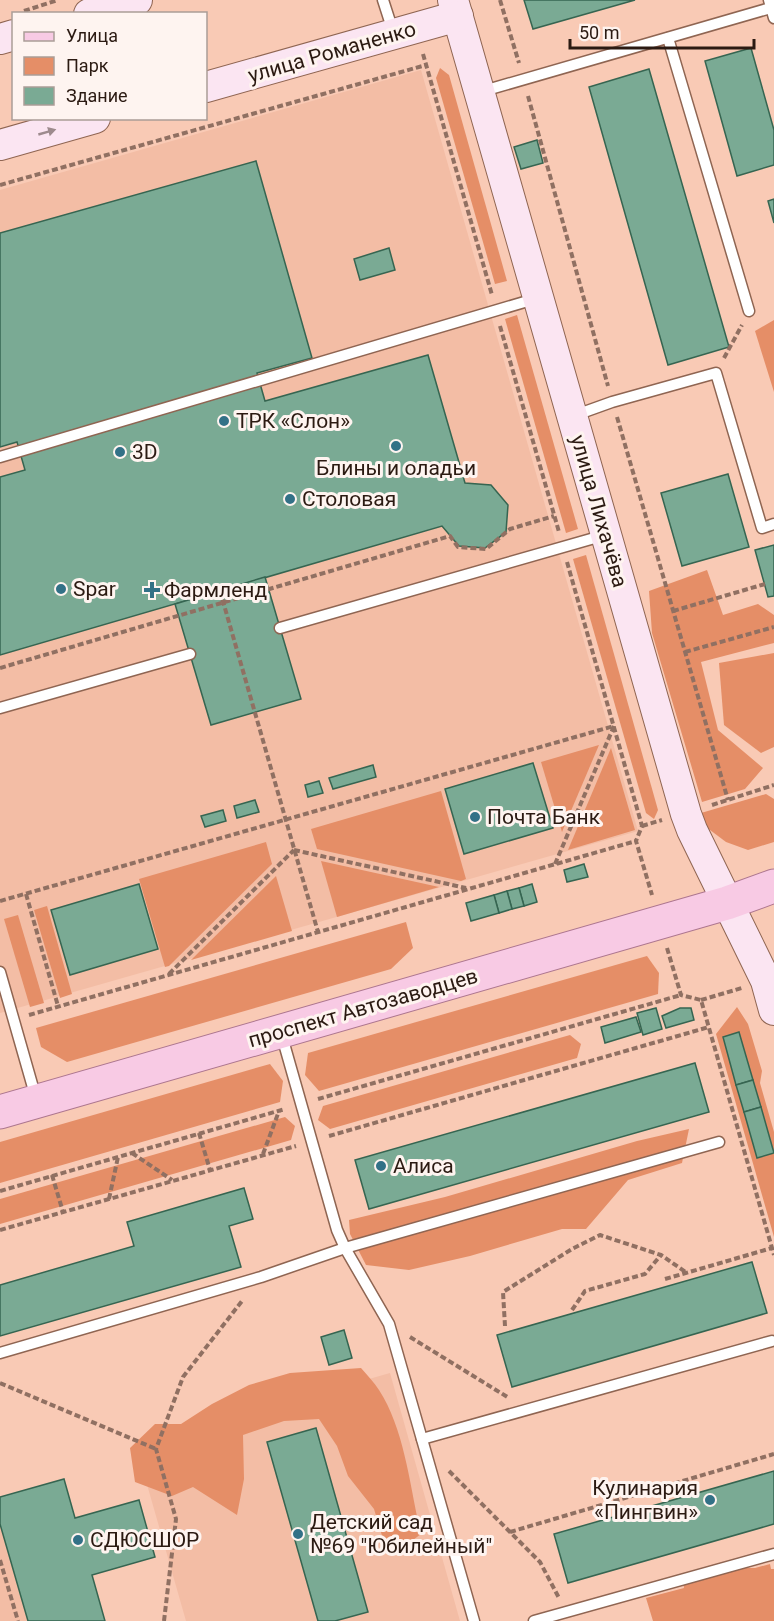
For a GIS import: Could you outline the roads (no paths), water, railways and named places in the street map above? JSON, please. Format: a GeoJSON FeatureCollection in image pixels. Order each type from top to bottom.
{"type":"FeatureCollection","features":[{"type":"Feature","properties":{"kind":"main road"},"geometry":{"type":"LineString","coordinates":[[96,12],[136,0]]}},
{"type":"Feature","properties":{"kind":"main road","name":"улица Романенко"},"geometry":{"type":"LineString","coordinates":[[207,87],[394,34],[456,8]]}},
{"type":"Feature","properties":{"kind":"main road","name":"улица Лихачёва"},"geometry":{"type":"LineString","coordinates":[[456,8],[686,813],[765,981],[774,1010]]}},
{"type":"Feature","properties":{"kind":"main road"},"geometry":{"type":"LineString","coordinates":[[0,145],[88,120]]}},
{"type":"Feature","properties":{"kind":"main road","name":"проспект Автозаводцев"},"geometry":{"type":"LineString","coordinates":[[0,1112],[727,903],[774,886]]}},
{"type":"Feature","properties":{"kind":"lane"},"geometry":{"type":"LineString","coordinates":[[383,0],[394,34]]}},
{"type":"Feature","properties":{"kind":"lane"},"geometry":{"type":"LineString","coordinates":[[480,92],[772,8]]}},
{"type":"Feature","properties":{"kind":"lane"},"geometry":{"type":"LineString","coordinates":[[668,38],[749,311]]}},
{"type":"Feature","properties":{"kind":"lane"},"geometry":{"type":"LineString","coordinates":[[0,457],[538,298]]}},
{"type":"Feature","properties":{"kind":"lane"},"geometry":{"type":"LineString","coordinates":[[572,416],[612,402],[716,374],[762,528],[774,524]]}},
{"type":"Feature","properties":{"kind":"lane"},"geometry":{"type":"LineString","coordinates":[[280,628],[606,535]]}},
{"type":"Feature","properties":{"kind":"lane"},"geometry":{"type":"LineString","coordinates":[[0,708],[190,654]]}},
{"type":"Feature","properties":{"kind":"lane"},"geometry":{"type":"LineString","coordinates":[[0,972],[37,1101]]}},
{"type":"Feature","properties":{"kind":"lane"},"geometry":{"type":"LineString","coordinates":[[280,1032],[337,1230],[389,1324],[474,1621]]}},
{"type":"Feature","properties":{"kind":"lane"},"geometry":{"type":"LineString","coordinates":[[0,1353],[261,1276],[345,1248],[719,1142]]}},
{"type":"Feature","properties":{"kind":"lane"},"geometry":{"type":"LineString","coordinates":[[422,1442],[528,1409],[772,1341]]}},
{"type":"Feature","properties":{"kind":"lane"},"geometry":{"type":"LineString","coordinates":[[534,1621],[774,1554]]}},
{"type":"Feature","properties":{"kind":"place","name":"ТРК «Слон»"},"geometry":{"type":"Point","coordinates":[224,421]}},
{"type":"Feature","properties":{"kind":"place","name":"Блины и оладьи"},"geometry":{"type":"Point","coordinates":[396,446]}},
{"type":"Feature","properties":{"kind":"place","name":"3D"},"geometry":{"type":"Point","coordinates":[120,452]}},
{"type":"Feature","properties":{"kind":"place","name":"Столовая"},"geometry":{"type":"Point","coordinates":[290,499]}},
{"type":"Feature","properties":{"kind":"place","name":"Spar"},"geometry":{"type":"Point","coordinates":[61,589]}},
{"type":"Feature","properties":{"kind":"place","name":"Фармленд"},"geometry":{"type":"Point","coordinates":[152,590]}},
{"type":"Feature","properties":{"kind":"place","name":"Почта Банк"},"geometry":{"type":"Point","coordinates":[475,817]}},
{"type":"Feature","properties":{"kind":"place","name":"Алиса"},"geometry":{"type":"Point","coordinates":[381,1166]}},
{"type":"Feature","properties":{"kind":"place","name":"Кулинария «Пингвин»"},"geometry":{"type":"Point","coordinates":[710,1500]}},
{"type":"Feature","properties":{"kind":"place","name":"Детский сад №69 \"Юбилейный\""},"geometry":{"type":"Point","coordinates":[298,1534]}},
{"type":"Feature","properties":{"kind":"place","name":"СДЮСШОР"},"geometry":{"type":"Point","coordinates":[78,1540]}}]}
